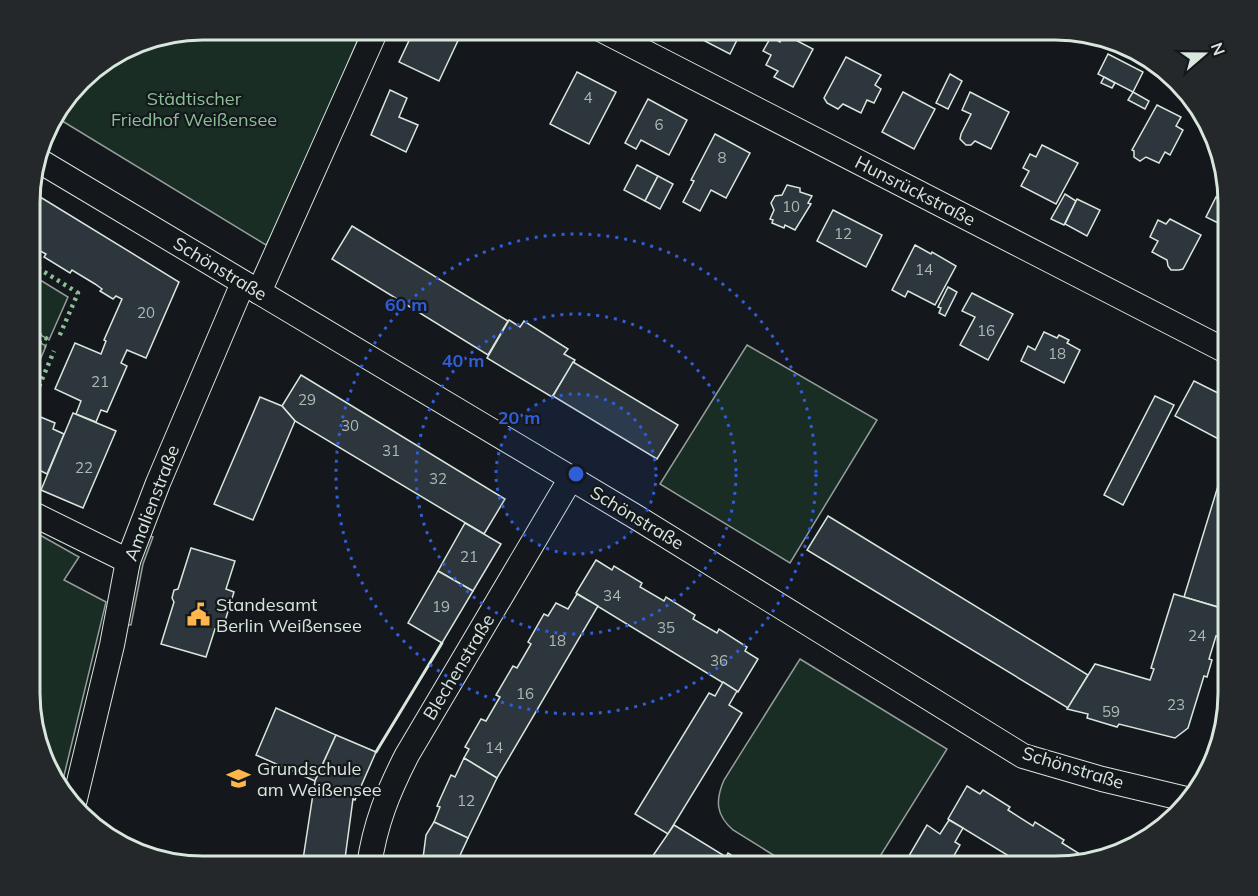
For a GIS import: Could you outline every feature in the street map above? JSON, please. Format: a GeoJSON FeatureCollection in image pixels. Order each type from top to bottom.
{"type":"FeatureCollection","features":[{"type":"Feature","properties":{"kind":"street","name":"Amalienstraße"},"geometry":{"type":"LineString","coordinates":[[76,794],[112,645],[128,561],[158,483],[371,40]]}},
{"type":"Feature","properties":{"kind":"street","name":"Hunsrückstraße"},"geometry":{"type":"LineString","coordinates":[[622,40],[1217,346]]}},
{"type":"Feature","properties":{"kind":"street","name":"Schönstraße"},"geometry":{"type":"LineString","coordinates":[[46,164],[571,478],[1023,756],[1102,779],[1179,797]]}},
{"type":"Feature","properties":{"kind":"street","name":"Blechenstraße"},"geometry":{"type":"LineString","coordinates":[[371,855],[373,839],[387,795],[407,755],[571,478]]}},
{"type":"Feature","properties":{"kind":"street"},"geometry":{"type":"LineString","coordinates":[[41,517],[128,561]]}},
{"type":"Feature","properties":{"kind":"green space","name":"Städtischer Friedhof Weißensee"},"geometry":{"type":"Polygon","coordinates":[[[204,40],[358,40],[283,214],[266,245],[63,121],[81,96],[104,74],[122,62],[151,49],[204,40]]]}},
{"type":"Feature","properties":{"kind":"green space"},"geometry":{"type":"Polygon","coordinates":[[[40,280],[68,297],[49,340],[40,335],[40,280]]]}},
{"type":"Feature","properties":{"kind":"green space"},"geometry":{"type":"Polygon","coordinates":[[[40,343],[46,346],[40,359],[40,343]]]}},
{"type":"Feature","properties":{"kind":"green space"},"geometry":{"type":"Polygon","coordinates":[[[747,345],[877,420],[790,563],[660,484],[747,345]]]}},
{"type":"Feature","properties":{"kind":"green space"},"geometry":{"type":"Polygon","coordinates":[[[41,535],[79,557],[64,580],[106,602],[64,777],[46,735],[42,714],[41,535]]]}},
{"type":"Feature","properties":{"kind":"green space"},"geometry":{"type":"Polygon","coordinates":[[[800,659],[947,749],[880,856],[774,856],[733,830],[723,819],[718,801],[724,780],[800,659]]]}},
{"type":"Feature","properties":{"kind":"shaded area"},"geometry":{"type":"Polygon","coordinates":[[[145,534],[153,537],[143,564],[131,625],[122,624],[145,534]]]}},
{"type":"Feature","properties":{"kind":"building"},"geometry":{"type":"Polygon","coordinates":[[[409,40],[458,40],[439,81],[399,62],[409,40]]]}},
{"type":"Feature","properties":{"kind":"building"},"geometry":{"type":"Polygon","coordinates":[[[704,41],[737,41],[730,54],[704,41]]]}},
{"type":"Feature","properties":{"kind":"building"},"geometry":{"type":"Polygon","coordinates":[[[769,41],[797,41],[813,49],[793,87],[774,77],[778,71],[766,65],[771,55],[763,51],[769,41]]]}},
{"type":"Feature","properties":{"kind":"building"},"geometry":{"type":"Polygon","coordinates":[[[1108,54],[1143,72],[1133,92],[1098,74],[1108,54]]]}},
{"type":"Feature","properties":{"kind":"building"},"geometry":{"type":"Polygon","coordinates":[[[846,57],[881,75],[875,85],[881,89],[874,103],[867,100],[861,113],[843,104],[838,109],[827,103],[824,98],[846,57]]]}},
{"type":"Feature","properties":{"kind":"building"},"geometry":{"type":"Polygon","coordinates":[[[577,72],[616,92],[589,144],[550,124],[577,72]]]}},
{"type":"Feature","properties":{"kind":"building"},"geometry":{"type":"Polygon","coordinates":[[[950,74],[962,81],[948,109],[936,103],[950,74]]]}},
{"type":"Feature","properties":{"kind":"building"},"geometry":{"type":"Polygon","coordinates":[[[1104,77],[1115,83],[1112,88],[1101,83],[1104,77]]]}},
{"type":"Feature","properties":{"kind":"building"},"geometry":{"type":"Polygon","coordinates":[[[390,90],[407,98],[399,117],[418,125],[406,152],[371,135],[390,90]]]}},
{"type":"Feature","properties":{"kind":"building"},"geometry":{"type":"Polygon","coordinates":[[[903,92],[935,109],[914,149],[882,132],[903,92]]]}},
{"type":"Feature","properties":{"kind":"building"},"geometry":{"type":"Polygon","coordinates":[[[970,92],[1009,112],[991,149],[975,141],[971,145],[966,145],[960,139],[971,114],[962,110],[970,92]]]}},
{"type":"Feature","properties":{"kind":"building"},"geometry":{"type":"Polygon","coordinates":[[[1133,92],[1149,101],[1145,109],[1128,100],[1133,92]]]}},
{"type":"Feature","properties":{"kind":"building"},"geometry":{"type":"Polygon","coordinates":[[[648,99],[687,120],[669,155],[641,140],[636,149],[625,143],[648,99]]]}},
{"type":"Feature","properties":{"kind":"building"},"geometry":{"type":"Polygon","coordinates":[[[1157,105],[1181,117],[1176,126],[1183,130],[1170,155],[1165,152],[1159,163],[1146,157],[1140,161],[1134,157],[1132,150],[1157,105]]]}},
{"type":"Feature","properties":{"kind":"building"},"geometry":{"type":"Polygon","coordinates":[[[715,134],[750,153],[726,198],[711,190],[700,211],[683,202],[694,181],[691,180],[715,134]]]}},
{"type":"Feature","properties":{"kind":"building"},"geometry":{"type":"Polygon","coordinates":[[[1042,145],[1078,163],[1056,204],[1021,186],[1029,171],[1023,168],[1030,154],[1036,157],[1042,145]]]}},
{"type":"Feature","properties":{"kind":"building"},"geometry":{"type":"Polygon","coordinates":[[[637,165],[658,176],[645,201],[624,190],[637,165]]]}},
{"type":"Feature","properties":{"kind":"building"},"geometry":{"type":"Polygon","coordinates":[[[658,176],[673,184],[660,209],[645,201],[658,176]]]}},
{"type":"Feature","properties":{"kind":"building"},"geometry":{"type":"Polygon","coordinates":[[[787,185],[800,188],[800,192],[812,196],[808,203],[811,204],[795,230],[785,225],[784,228],[772,223],[773,220],[770,219],[774,210],[771,203],[775,196],[782,195],[787,185]]]}},
{"type":"Feature","properties":{"kind":"building"},"geometry":{"type":"Polygon","coordinates":[[[1065,194],[1076,201],[1064,225],[1051,219],[1065,194]]]}},
{"type":"Feature","properties":{"kind":"building"},"geometry":{"type":"Polygon","coordinates":[[[41,197],[179,282],[146,358],[127,350],[121,363],[127,366],[107,412],[101,410],[96,422],[76,414],[81,401],[55,389],[75,343],[101,354],[106,341],[104,340],[122,299],[116,296],[113,299],[100,291],[102,289],[95,284],[72,270],[70,273],[44,257],[46,254],[40,251],[41,197]]]}},
{"type":"Feature","properties":{"kind":"building"},"geometry":{"type":"Polygon","coordinates":[[[1216,197],[1217,198],[1217,222],[1206,217],[1216,197]]]}},
{"type":"Feature","properties":{"kind":"building"},"geometry":{"type":"Polygon","coordinates":[[[1077,199],[1100,210],[1087,236],[1065,224],[1077,199]]]}},
{"type":"Feature","properties":{"kind":"building"},"geometry":{"type":"Polygon","coordinates":[[[833,210],[882,235],[866,267],[817,241],[833,210]]]}},
{"type":"Feature","properties":{"kind":"building"},"geometry":{"type":"Polygon","coordinates":[[[1170,219],[1201,235],[1183,269],[1179,270],[1171,270],[1167,260],[1152,252],[1158,241],[1150,237],[1158,220],[1166,224],[1170,219]]]}},
{"type":"Feature","properties":{"kind":"building"},"geometry":{"type":"Polygon","coordinates":[[[352,226],[508,321],[488,355],[332,259],[352,226]]]}},
{"type":"Feature","properties":{"kind":"building"},"geometry":{"type":"Polygon","coordinates":[[[915,245],[956,266],[935,305],[908,291],[905,297],[892,290],[915,245]]]}},
{"type":"Feature","properties":{"kind":"building"},"geometry":{"type":"Polygon","coordinates":[[[948,287],[957,292],[945,316],[939,313],[941,308],[938,307],[948,287]]]}},
{"type":"Feature","properties":{"kind":"building"},"geometry":{"type":"Polygon","coordinates":[[[972,293],[1013,314],[988,360],[960,345],[975,317],[962,311],[972,293]]]}},
{"type":"Feature","properties":{"kind":"building"},"geometry":{"type":"Polygon","coordinates":[[[509,320],[520,327],[524,321],[568,349],[564,354],[575,360],[552,397],[487,358],[509,320]]]}},
{"type":"Feature","properties":{"kind":"building"},"geometry":{"type":"Polygon","coordinates":[[[1044,332],[1069,340],[1067,343],[1080,350],[1064,383],[1021,361],[1028,346],[1035,350],[1044,332]]]}},
{"type":"Feature","properties":{"kind":"building"},"geometry":{"type":"Polygon","coordinates":[[[573,362],[678,425],[657,459],[553,396],[573,362]]]}},
{"type":"Feature","properties":{"kind":"building"},"geometry":{"type":"Polygon","coordinates":[[[301,375],[505,499],[484,534],[295,421],[282,406],[301,375]]]}},
{"type":"Feature","properties":{"kind":"building"},"geometry":{"type":"Polygon","coordinates":[[[1194,381],[1217,392],[1217,438],[1175,416],[1194,381]]]}},
{"type":"Feature","properties":{"kind":"building"},"geometry":{"type":"Polygon","coordinates":[[[1155,396],[1174,405],[1123,505],[1104,495],[1155,396]]]}},
{"type":"Feature","properties":{"kind":"building"},"geometry":{"type":"Polygon","coordinates":[[[260,397],[282,406],[295,421],[253,520],[214,504],[260,397]]]}},
{"type":"Feature","properties":{"kind":"building"},"geometry":{"type":"Polygon","coordinates":[[[73,413],[116,431],[83,508],[41,490],[73,413]]]}},
{"type":"Feature","properties":{"kind":"building"},"geometry":{"type":"Polygon","coordinates":[[[40,417],[55,423],[53,429],[64,434],[47,474],[41,471],[40,417]]]}},
{"type":"Feature","properties":{"kind":"building"},"geometry":{"type":"Polygon","coordinates":[[[1217,489],[1217,607],[1184,597],[1217,489]]]}},
{"type":"Feature","properties":{"kind":"building"},"geometry":{"type":"Polygon","coordinates":[[[828,516],[1088,675],[1068,708],[807,550],[828,516]]]}},
{"type":"Feature","properties":{"kind":"building"},"geometry":{"type":"Polygon","coordinates":[[[465,523],[501,544],[473,591],[438,571],[465,523]]]}},
{"type":"Feature","properties":{"kind":"building","name":"Standesamt Berlin Weißensee"},"geometry":{"type":"Polygon","coordinates":[[[191,548],[235,561],[226,589],[234,592],[222,631],[215,629],[206,657],[161,644],[174,602],[172,598],[174,590],[178,589],[191,548]]]}},
{"type":"Feature","properties":{"kind":"building"},"geometry":{"type":"Polygon","coordinates":[[[596,560],[612,570],[614,566],[642,583],[640,587],[664,601],[666,597],[695,615],[693,619],[717,633],[719,629],[747,647],[745,651],[758,659],[738,692],[576,593],[596,560]]]}},
{"type":"Feature","properties":{"kind":"building"},"geometry":{"type":"Polygon","coordinates":[[[438,571],[473,591],[442,643],[408,623],[438,571]]]}},
{"type":"Feature","properties":{"kind":"building"},"geometry":{"type":"Polygon","coordinates":[[[577,594],[598,606],[497,778],[464,758],[469,749],[465,747],[481,719],[486,721],[500,697],[496,695],[513,666],[517,668],[544,614],[548,616],[556,603],[568,609],[577,594]]]}},
{"type":"Feature","properties":{"kind":"building"},"geometry":{"type":"Polygon","coordinates":[[[1174,594],[1217,607],[1217,636],[1209,659],[1212,660],[1207,677],[1204,676],[1188,728],[1175,738],[1119,724],[1117,727],[1087,718],[1088,714],[1067,709],[1095,664],[1150,680],[1154,669],[1151,668],[1174,594]]]}},
{"type":"Feature","properties":{"kind":"building"},"geometry":{"type":"Polygon","coordinates":[[[723,682],[737,691],[729,705],[742,713],[668,834],[635,814],[709,693],[715,696],[723,682]]]}},
{"type":"Feature","properties":{"kind":"building"},"geometry":{"type":"Polygon","coordinates":[[[276,708],[336,735],[315,781],[256,755],[276,708]]]}},
{"type":"Feature","properties":{"kind":"building"},"geometry":{"type":"Polygon","coordinates":[[[336,735],[376,752],[355,800],[353,799],[345,855],[304,855],[315,781],[336,735]]]}},
{"type":"Feature","properties":{"kind":"building"},"geometry":{"type":"Polygon","coordinates":[[[464,758],[497,778],[468,838],[434,822],[440,807],[437,806],[451,775],[455,777],[464,758]]]}},
{"type":"Feature","properties":{"kind":"building"},"geometry":{"type":"Polygon","coordinates":[[[967,786],[980,794],[983,790],[1010,807],[1008,810],[1033,826],[1035,822],[1064,840],[1062,843],[1079,853],[1009,856],[948,819],[967,786]]]}},
{"type":"Feature","properties":{"kind":"building"},"geometry":{"type":"Polygon","coordinates":[[[949,820],[963,828],[955,842],[960,845],[954,856],[909,856],[927,825],[940,834],[949,820]]]}},
{"type":"Feature","properties":{"kind":"building"},"geometry":{"type":"Polygon","coordinates":[[[434,822],[468,838],[460,855],[423,855],[426,835],[434,822]]]}},
{"type":"Feature","properties":{"kind":"building"},"geometry":{"type":"Polygon","coordinates":[[[674,825],[724,856],[653,856],[674,825]]]}},
{"type":"Feature","properties":{"kind":"hedge"},"geometry":{"type":"LineString","coordinates":[[40,269],[78,293],[58,339]]}},
{"type":"Feature","properties":{"kind":"hedge"},"geometry":{"type":"LineString","coordinates":[[40,335],[49,340]]}},
{"type":"Feature","properties":{"kind":"hedge"},"geometry":{"type":"LineString","coordinates":[[40,343],[46,346]]}},
{"type":"Feature","properties":{"kind":"hedge"},"geometry":{"type":"LineString","coordinates":[[40,383],[54,351]]}},
{"type":"Feature","properties":{"kind":"wall"},"geometry":{"type":"LineString","coordinates":[[376,752],[442,643]]}},
{"type":"Feature","properties":{"kind":"place","name":"Standesamt Berlin Weißensee"},"geometry":{"type":"Point","coordinates":[198,615]}},
{"type":"Feature","properties":{"kind":"place","name":"Grundschule am Weißensee"},"geometry":{"type":"Point","coordinates":[239,779]}}]}
